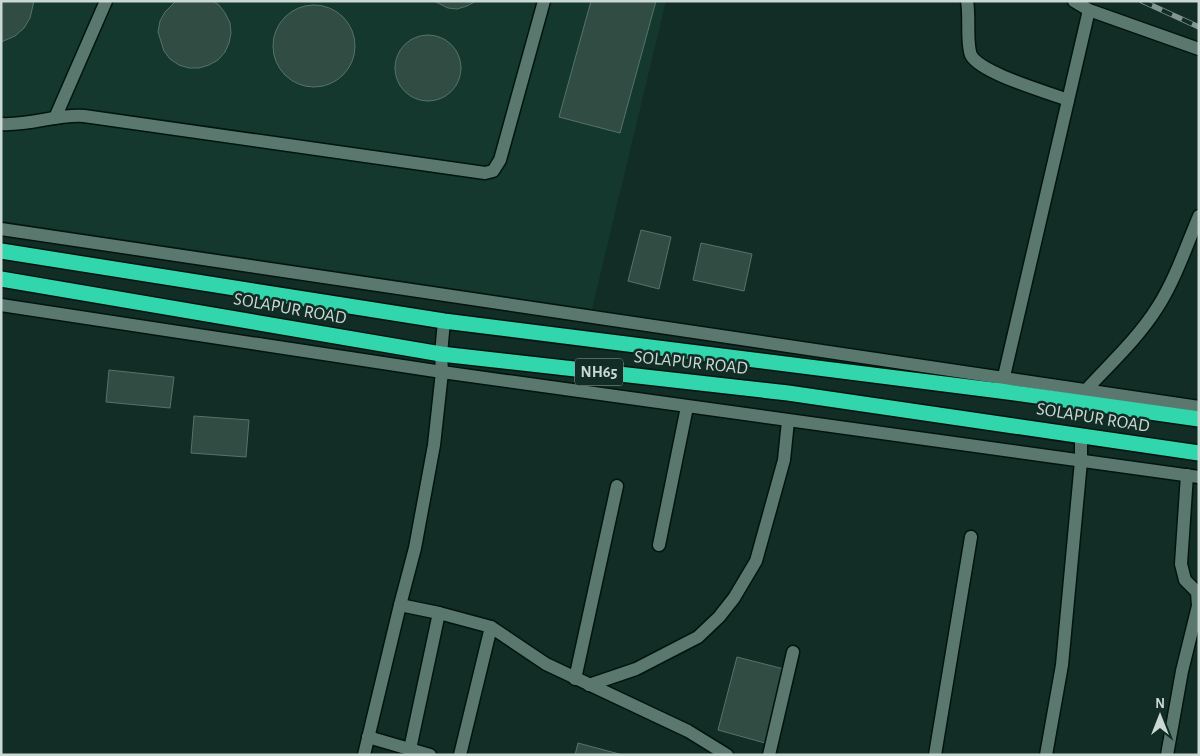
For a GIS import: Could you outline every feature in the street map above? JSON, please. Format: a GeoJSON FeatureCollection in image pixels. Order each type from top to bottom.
{"type":"FeatureCollection","features":[{"type":"Feature","properties":{"kind":"highway","name":"SOLAPUR ROAD"},"geometry":{"type":"LineString","coordinates":[[1,251],[444,321],[1002,384],[1199,419]]}},
{"type":"Feature","properties":{"kind":"highway","name":"SOLAPUR ROAD"},"geometry":{"type":"LineString","coordinates":[[1,279],[441,354],[788,393],[1199,453]]}},
{"type":"Feature","properties":{"kind":"street"},"geometry":{"type":"LineString","coordinates":[[54,118],[106,1]]}},
{"type":"Feature","properties":{"kind":"street"},"geometry":{"type":"LineString","coordinates":[[1,124],[30,124],[70,115],[84,116],[485,173],[492,171],[500,160],[544,1]]}},
{"type":"Feature","properties":{"kind":"street"},"geometry":{"type":"LineString","coordinates":[[967,1],[969,15],[968,37],[971,54],[979,64],[997,74],[1068,100]]}},
{"type":"Feature","properties":{"kind":"street"},"geometry":{"type":"LineString","coordinates":[[1074,1],[1089,10],[1199,49]]}},
{"type":"Feature","properties":{"kind":"street"},"geometry":{"type":"LineString","coordinates":[[1002,384],[1089,10]]}},
{"type":"Feature","properties":{"kind":"street"},"geometry":{"type":"LineString","coordinates":[[1087,390],[1146,325],[1170,286],[1199,216]]}},
{"type":"Feature","properties":{"kind":"street"},"geometry":{"type":"LineString","coordinates":[[1,229],[1002,384],[1087,390],[1199,407]]}},
{"type":"Feature","properties":{"kind":"street"},"geometry":{"type":"LineString","coordinates":[[1,305],[442,372],[1193,476],[1181,564],[1185,580],[1196,592],[1198,606],[1182,671],[1167,755]]}},
{"type":"Feature","properties":{"kind":"street"},"geometry":{"type":"LineString","coordinates":[[364,755],[415,548],[432,454],[442,372],[441,354],[444,321]]}},
{"type":"Feature","properties":{"kind":"street"},"geometry":{"type":"LineString","coordinates":[[659,546],[687,407]]}},
{"type":"Feature","properties":{"kind":"street"},"geometry":{"type":"LineString","coordinates":[[589,686],[636,670],[698,637],[719,617],[734,598],[756,561],[784,460],[788,420]]}},
{"type":"Feature","properties":{"kind":"street"},"geometry":{"type":"LineString","coordinates":[[1046,755],[1062,665],[1081,461],[1081,435]]}},
{"type":"Feature","properties":{"kind":"street"},"geometry":{"type":"LineString","coordinates":[[575,679],[617,486]]}},
{"type":"Feature","properties":{"kind":"street"},"geometry":{"type":"LineString","coordinates":[[935,755],[971,537]]}},
{"type":"Feature","properties":{"kind":"street"},"geometry":{"type":"LineString","coordinates":[[400,605],[491,626],[546,664],[589,686],[688,731],[727,755]]}},
{"type":"Feature","properties":{"kind":"street"},"geometry":{"type":"LineString","coordinates":[[410,749],[439,613]]}},
{"type":"Feature","properties":{"kind":"street"},"geometry":{"type":"LineString","coordinates":[[460,755],[491,626]]}},
{"type":"Feature","properties":{"kind":"street"},"geometry":{"type":"LineString","coordinates":[[769,755],[793,652]]}},
{"type":"Feature","properties":{"kind":"street"},"geometry":{"type":"LineString","coordinates":[[368,737],[430,755]]}},
{"type":"Feature","properties":{"kind":"shaded area"},"geometry":{"type":"Polygon","coordinates":[[[1,1],[666,1],[592,309],[1,221],[1,1]]]}},
{"type":"Feature","properties":{"kind":"building"},"geometry":{"type":"Polygon","coordinates":[[[1,1],[34,1],[30,18],[24,28],[15,36],[1,42],[1,1]]]}},
{"type":"Feature","properties":{"kind":"building"},"geometry":{"type":"Polygon","coordinates":[[[176,1],[213,1],[225,13],[230,23],[231,33],[225,52],[218,60],[199,68],[189,68],[179,65],[170,59],[164,51],[158,32],[160,21],[165,12],[176,1]]]}},
{"type":"Feature","properties":{"kind":"building"},"geometry":{"type":"Polygon","coordinates":[[[434,1],[476,1],[457,9],[448,8],[434,1]]]}},
{"type":"Feature","properties":{"kind":"building"},"geometry":{"type":"Polygon","coordinates":[[[591,1],[656,1],[620,133],[559,117],[591,1]]]}},
{"type":"Feature","properties":{"kind":"building"},"geometry":{"type":"Polygon","coordinates":[[[306,5],[322,5],[337,12],[348,23],[355,38],[352,62],[343,75],[322,87],[306,87],[291,80],[280,69],[273,54],[273,38],[280,23],[291,12],[306,5]]]}},
{"type":"Feature","properties":{"kind":"building"},"geometry":{"type":"Polygon","coordinates":[[[428,35],[441,38],[451,45],[458,55],[461,68],[458,81],[451,91],[441,98],[428,101],[415,98],[405,91],[398,81],[395,68],[398,55],[405,45],[415,38],[428,35]]]}},
{"type":"Feature","properties":{"kind":"building"},"geometry":{"type":"Polygon","coordinates":[[[641,230],[671,237],[659,289],[628,281],[641,230]]]}},
{"type":"Feature","properties":{"kind":"building"},"geometry":{"type":"Polygon","coordinates":[[[701,243],[752,254],[744,291],[693,280],[701,243]]]}},
{"type":"Feature","properties":{"kind":"building"},"geometry":{"type":"Polygon","coordinates":[[[109,370],[174,377],[170,408],[106,402],[109,370]]]}},
{"type":"Feature","properties":{"kind":"building"},"geometry":{"type":"Polygon","coordinates":[[[194,416],[249,420],[246,457],[191,453],[194,416]]]}},
{"type":"Feature","properties":{"kind":"building"},"geometry":{"type":"Polygon","coordinates":[[[737,657],[784,669],[765,743],[718,730],[737,657]]]}},
{"type":"Feature","properties":{"kind":"building"},"geometry":{"type":"Polygon","coordinates":[[[578,743],[623,755],[575,755],[578,743]]]}},
{"type":"Feature","properties":{"kind":"railway"},"geometry":{"type":"LineString","coordinates":[[1142,1],[1199,27]]}}]}
